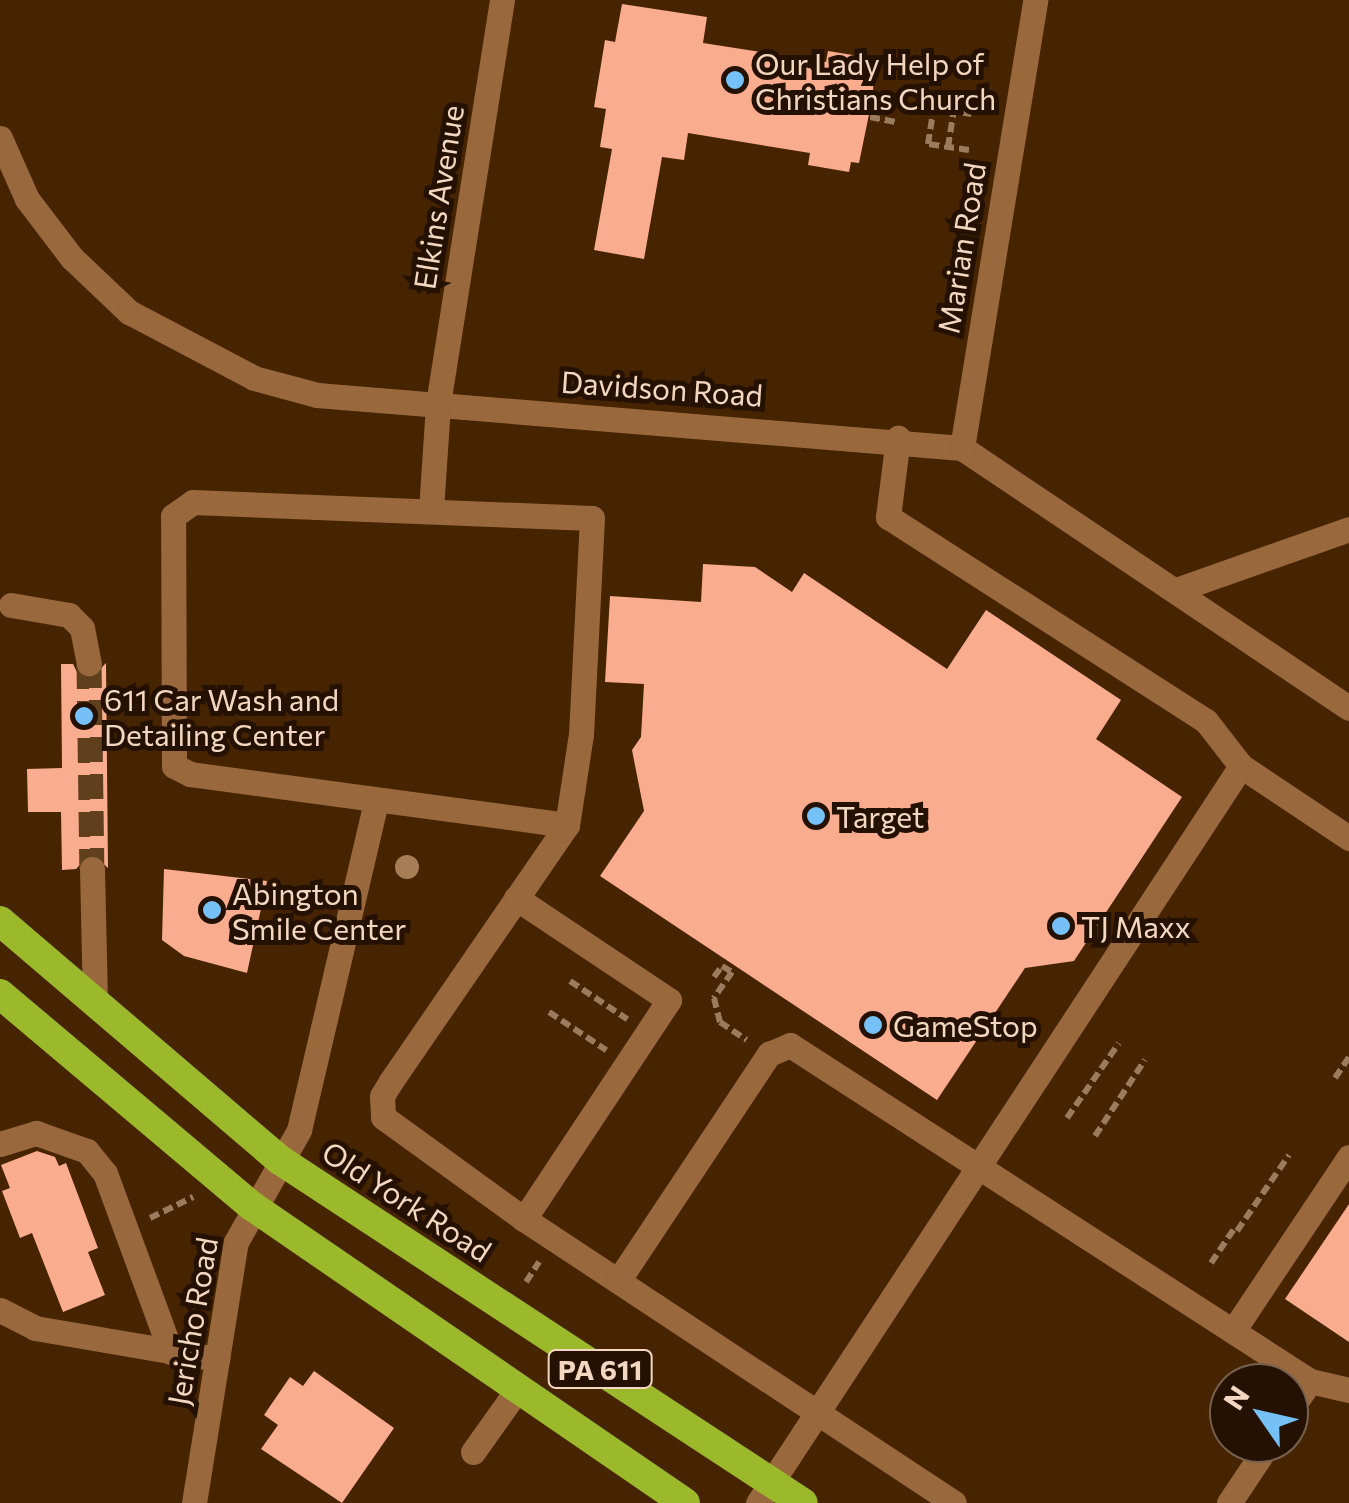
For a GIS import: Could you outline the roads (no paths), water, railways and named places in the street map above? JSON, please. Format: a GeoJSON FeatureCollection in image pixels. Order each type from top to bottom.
{"type":"FeatureCollection","features":[{"type":"Feature","properties":{"kind":"highway","name":"Old York Road"},"geometry":{"type":"LineString","coordinates":[[0,921],[280,1160],[765,1492],[803,1503]]}},
{"type":"Feature","properties":{"kind":"highway","name":"PA 611"},"geometry":{"type":"LineString","coordinates":[[0,994],[252,1206],[685,1503]]}},
{"type":"Feature","properties":{"kind":"street","name":"Elkins Avenue"},"geometry":{"type":"LineString","coordinates":[[431,510],[438,404],[502,0]]}},
{"type":"Feature","properties":{"kind":"street","name":"Marian Road"},"geometry":{"type":"LineString","coordinates":[[962,448],[1034,0]]}},
{"type":"Feature","properties":{"kind":"street","name":"Davidson Road"},"geometry":{"type":"LineString","coordinates":[[0,138],[27,199],[72,258],[129,312],[197,354],[318,395],[898,438],[962,448],[1349,708]]}},
{"type":"Feature","properties":{"kind":"street"},"geometry":{"type":"LineString","coordinates":[[898,438],[888,516],[1206,721],[1241,766],[1349,838]]}},
{"type":"Feature","properties":{"kind":"street"},"geometry":{"type":"LineString","coordinates":[[566,825],[190,774],[174,766],[173,516],[193,502],[592,518],[581,734],[566,825],[382,1096],[383,1116],[524,1219],[954,1503]]}},
{"type":"Feature","properties":{"kind":"street"},"geometry":{"type":"LineString","coordinates":[[1176,590],[1349,529]]}},
{"type":"Feature","properties":{"kind":"street"},"geometry":{"type":"LineString","coordinates":[[11,605],[68,615],[82,628],[88,663]]}},
{"type":"Feature","properties":{"kind":"street"},"geometry":{"type":"LineString","coordinates":[[765,1492],[1241,766]]}},
{"type":"Feature","properties":{"kind":"street","name":"Jericho Road"},"geometry":{"type":"LineString","coordinates":[[194,1503],[236,1242],[252,1206],[299,1130],[376,801]]}},
{"type":"Feature","properties":{"kind":"street"},"geometry":{"type":"LineString","coordinates":[[92,869],[95,1005]]}},
{"type":"Feature","properties":{"kind":"street"},"geometry":{"type":"LineString","coordinates":[[516,898],[668,1000],[524,1219]]}},
{"type":"Feature","properties":{"kind":"street"},"geometry":{"type":"LineString","coordinates":[[618,1280],[769,1054],[790,1044],[1310,1381],[1349,1390]]}},
{"type":"Feature","properties":{"kind":"street"},"geometry":{"type":"LineString","coordinates":[[0,1144],[36,1133],[56,1135],[87,1151],[104,1173],[171,1352]]}},
{"type":"Feature","properties":{"kind":"street"},"geometry":{"type":"LineString","coordinates":[[1232,1332],[1349,1157]]}},
{"type":"Feature","properties":{"kind":"street"},"geometry":{"type":"LineString","coordinates":[[0,1310],[35,1328],[217,1359]]}},
{"type":"Feature","properties":{"kind":"street"},"geometry":{"type":"LineString","coordinates":[[472,1452],[517,1390]]}},
{"type":"Feature","properties":{"kind":"street"},"geometry":{"type":"LineString","coordinates":[[1230,1503],[1256,1463]]}},
{"type":"Feature","properties":{"kind":"tunnel"},"geometry":{"type":"LineString","coordinates":[[89,663],[92,869]]}},
{"type":"Feature","properties":{"kind":"place","name":"Our Lady Help of Christians Church"},"geometry":{"type":"Point","coordinates":[735,80]}},
{"type":"Feature","properties":{"kind":"place","name":"611 Car Wash and Detailing Center"},"geometry":{"type":"Point","coordinates":[84,716]}},
{"type":"Feature","properties":{"kind":"place","name":"Target"},"geometry":{"type":"Point","coordinates":[816,816]}},
{"type":"Feature","properties":{"kind":"place","name":"Abington Smile Center"},"geometry":{"type":"Point","coordinates":[212,910]}},
{"type":"Feature","properties":{"kind":"place","name":"TJ Maxx"},"geometry":{"type":"Point","coordinates":[1061,926]}},
{"type":"Feature","properties":{"kind":"place","name":"GameStop"},"geometry":{"type":"Point","coordinates":[873,1025]}}]}
